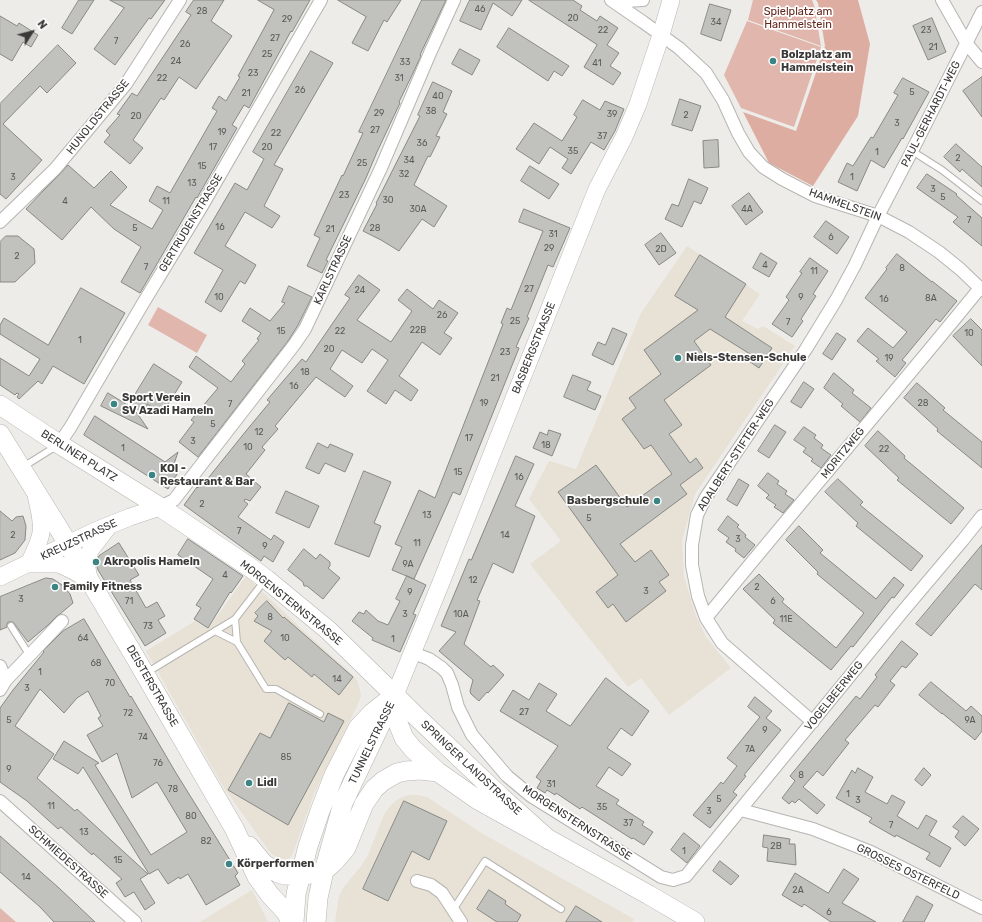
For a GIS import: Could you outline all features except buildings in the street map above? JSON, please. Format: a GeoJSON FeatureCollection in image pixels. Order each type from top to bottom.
{"type":"FeatureCollection","features":[{"type":"Feature","properties":{"kind":"main road","name":"BASBERGSTRASSE"},"geometry":{"type":"LineString","coordinates":[[395,695],[443,578],[596,189],[624,137],[638,104],[671,0]]}},
{"type":"Feature","properties":{"kind":"main road","name":"BERLINER PLATZ"},"geometry":{"type":"LineString","coordinates":[[0,405],[160,507]]}},
{"type":"Feature","properties":{"kind":"main road"},"geometry":{"type":"LineString","coordinates":[[0,434],[68,544]]}},
{"type":"Feature","properties":{"kind":"main road"},"geometry":{"type":"LineString","coordinates":[[36,491],[41,522],[40,534],[29,564],[59,564],[89,580]]}},
{"type":"Feature","properties":{"kind":"main road","name":"KREUZSTRASSE"},"geometry":{"type":"LineString","coordinates":[[0,577],[109,525],[160,507]]}},
{"type":"Feature","properties":{"kind":"main road","name":"MORGENSTERNSTRASSE"},"geometry":{"type":"LineString","coordinates":[[160,507],[266,579],[328,630],[395,695]]}},
{"type":"Feature","properties":{"kind":"main road"},"geometry":{"type":"LineString","coordinates":[[89,580],[86,562],[91,549],[109,525]]}},
{"type":"Feature","properties":{"kind":"main road","name":"DEISTERSTRASSE"},"geometry":{"type":"LineString","coordinates":[[68,544],[234,828],[257,877],[293,922]]}},
{"type":"Feature","properties":{"kind":"main road","name":"SPRINGER LANDSTRASSE"},"geometry":{"type":"LineString","coordinates":[[395,695],[396,718],[404,738],[413,749],[438,772],[478,800],[695,922]]}},
{"type":"Feature","properties":{"kind":"main road","name":"SPRINGER LANDSTRASSE"},"geometry":{"type":"LineString","coordinates":[[395,695],[549,840]]}},
{"type":"Feature","properties":{"kind":"main road","name":"TUNNELSTRASSE"},"geometry":{"type":"LineString","coordinates":[[316,922],[318,898],[324,871],[343,803],[395,695]]}},
{"type":"Feature","properties":{"kind":"main road","name":"TUNNELSTRASSE"},"geometry":{"type":"LineString","coordinates":[[293,922],[296,894],[308,846],[334,775],[358,728],[372,713],[395,695]]}},
{"type":"Feature","properties":{"kind":"main road"},"geometry":{"type":"LineString","coordinates":[[324,871],[346,848],[364,804],[374,789],[397,773],[420,770],[438,772]]}},
{"type":"Feature","properties":{"kind":"main road","name":"DEISTERSTRASSE"},"geometry":{"type":"LineString","coordinates":[[234,828],[264,864],[278,873],[284,875],[301,876],[324,871]]}},
{"type":"Feature","properties":{"kind":"street","name":"HUNOLDSTRASSE"},"geometry":{"type":"LineString","coordinates":[[0,222],[55,169],[126,84],[180,0]]}},
{"type":"Feature","properties":{"kind":"street","name":"GERTRUDENSTRASSE"},"geometry":{"type":"LineString","coordinates":[[59,444],[202,206],[321,0]]}},
{"type":"Feature","properties":{"kind":"street","name":"KARLSTRASSE"},"geometry":{"type":"LineString","coordinates":[[160,507],[174,500],[305,329],[381,168],[454,0]]}},
{"type":"Feature","properties":{"kind":"street","name":"HAMMELSTEIN"},"geometry":{"type":"LineString","coordinates":[[611,0],[684,52],[706,73],[722,100],[745,146],[763,167],[782,179],[815,196],[878,216],[909,232],[939,252],[981,289]]}},
{"type":"Feature","properties":{"kind":"street"},"geometry":{"type":"LineString","coordinates":[[622,0],[643,0]]}},
{"type":"Feature","properties":{"kind":"street"},"geometry":{"type":"LineString","coordinates":[[942,0],[967,44],[982,62]]}},
{"type":"Feature","properties":{"kind":"street","name":"PAUL-GERHARDT-WEG"},"geometry":{"type":"LineString","coordinates":[[878,216],[982,12]]}},
{"type":"Feature","properties":{"kind":"street","name":"ADALBERT-STIFTER-WEG"},"geometry":{"type":"LineString","coordinates":[[813,722],[722,643],[706,618],[698,596],[692,565],[692,545],[697,515],[706,496],[806,349],[855,265],[878,216]]}},
{"type":"Feature","properties":{"kind":"street","name":"MORITZWEG"},"geometry":{"type":"LineString","coordinates":[[706,618],[841,454],[981,289]]}},
{"type":"Feature","properties":{"kind":"street","name":"VOGELBEERWEG"},"geometry":{"type":"LineString","coordinates":[[686,876],[982,516]]}},
{"type":"Feature","properties":{"kind":"street"},"geometry":{"type":"LineString","coordinates":[[3,685],[62,621]]}},
{"type":"Feature","properties":{"kind":"street","name":"MORGENSTERNSTRASSE"},"geometry":{"type":"LineString","coordinates":[[413,653],[429,659],[447,673],[458,707],[472,735],[507,776],[531,796],[661,876],[673,880],[686,876]]}},
{"type":"Feature","properties":{"kind":"street"},"geometry":{"type":"LineString","coordinates":[[0,666],[3,685]]}},
{"type":"Feature","properties":{"kind":"street","name":"SCHMIEDESTRASSE"},"geometry":{"type":"LineString","coordinates":[[0,801],[135,922]]}},
{"type":"Feature","properties":{"kind":"street","name":"GROSSES OSTERFELD"},"geometry":{"type":"LineString","coordinates":[[741,810],[813,829],[872,852],[982,908]]}},
{"type":"Feature","properties":{"kind":"street"},"geometry":{"type":"LineString","coordinates":[[417,881],[431,885],[442,894],[461,922]]}},
{"type":"Feature","properties":{"kind":"lane"},"geometry":{"type":"LineString","coordinates":[[912,151],[942,170],[982,201]]}},
{"type":"Feature","properties":{"kind":"lane"},"geometry":{"type":"LineString","coordinates":[[21,468],[59,444]]}},
{"type":"Feature","properties":{"kind":"lane"},"geometry":{"type":"LineString","coordinates":[[145,674],[235,619],[266,579]]}},
{"type":"Feature","properties":{"kind":"lane"},"geometry":{"type":"LineString","coordinates":[[235,619],[237,642],[266,689],[276,689],[320,714]]}},
{"type":"Feature","properties":{"kind":"lane"},"geometry":{"type":"LineString","coordinates":[[11,626],[30,656]]}},
{"type":"Feature","properties":{"kind":"lane"},"geometry":{"type":"LineString","coordinates":[[215,631],[237,642]]}},
{"type":"Feature","properties":{"kind":"lane"},"geometry":{"type":"LineString","coordinates":[[453,910],[485,861],[561,909]]}},
{"type":"Feature","properties":{"kind":"shaded area"},"geometry":{"type":"Polygon","coordinates":[[[816,0],[858,0],[870,44],[858,116],[813,186],[769,163],[743,112],[796,131],[825,46],[818,3],[816,0]]]}},
{"type":"Feature","properties":{"kind":"shaded area"},"geometry":{"type":"Polygon","coordinates":[[[687,246],[760,294],[742,321],[758,329],[763,326],[795,346],[695,494],[682,541],[684,577],[696,616],[706,637],[731,668],[669,715],[641,678],[628,687],[530,564],[561,541],[529,499],[549,461],[576,469],[641,313],[687,246]]]}},
{"type":"Feature","properties":{"kind":"shaded area"},"geometry":{"type":"Polygon","coordinates":[[[246,576],[354,676],[358,682],[361,696],[314,794],[293,853],[289,859],[285,860],[275,856],[269,851],[224,788],[146,651],[195,621],[208,629],[246,576]]]}},
{"type":"Feature","properties":{"kind":"shaded area"},"geometry":{"type":"Polygon","coordinates":[[[409,795],[427,797],[483,834],[634,919],[632,922],[335,922],[339,896],[343,888],[368,855],[387,810],[400,798],[409,795]]]}},
{"type":"Feature","properties":{"kind":"shaded area"},"geometry":{"type":"Polygon","coordinates":[[[252,890],[268,922],[200,922],[252,890]]]}},
{"type":"Feature","properties":{"kind":"green space","name":"Spielplatz am Hammelstein"},"geometry":{"type":"Polygon","coordinates":[[[753,0],[812,0],[821,46],[748,20],[753,0]]]}},
{"type":"Feature","properties":{"kind":"green space","name":"Bolzplatz am Hammelstein"},"geometry":{"type":"Polygon","coordinates":[[[747,21],[821,47],[794,127],[741,108],[724,75],[747,21]]]}},
{"type":"Feature","properties":{"kind":"green space"},"geometry":{"type":"Polygon","coordinates":[[[158,307],[207,335],[197,353],[148,325],[158,307]]]}},
{"type":"Feature","properties":{"kind":"green space"},"geometry":{"type":"Polygon","coordinates":[[[0,908],[16,922],[0,922],[0,908]]]}},
{"type":"Feature","properties":{"kind":"place","name":"Bolzplatz am Hammelstein"},"geometry":{"type":"Point","coordinates":[773,61]}},
{"type":"Feature","properties":{"kind":"place","name":"Niels-Stensen-Schule"},"geometry":{"type":"Point","coordinates":[678,358]}},
{"type":"Feature","properties":{"kind":"place","name":"Sport Verein SV Azadi Hameln"},"geometry":{"type":"Point","coordinates":[114,404]}},
{"type":"Feature","properties":{"kind":"place","name":"KOI - Restaurant & Bar"},"geometry":{"type":"Point","coordinates":[152,475]}},
{"type":"Feature","properties":{"kind":"place","name":"Basbergschule"},"geometry":{"type":"Point","coordinates":[657,501]}},
{"type":"Feature","properties":{"kind":"place","name":"Akropolis Hameln"},"geometry":{"type":"Point","coordinates":[96,562]}},
{"type":"Feature","properties":{"kind":"place","name":"Family Fitness"},"geometry":{"type":"Point","coordinates":[55,587]}},
{"type":"Feature","properties":{"kind":"place","name":"Lidl"},"geometry":{"type":"Point","coordinates":[249,783]}},
{"type":"Feature","properties":{"kind":"place","name":"Körperformen"},"geometry":{"type":"Point","coordinates":[229,864]}}]}
